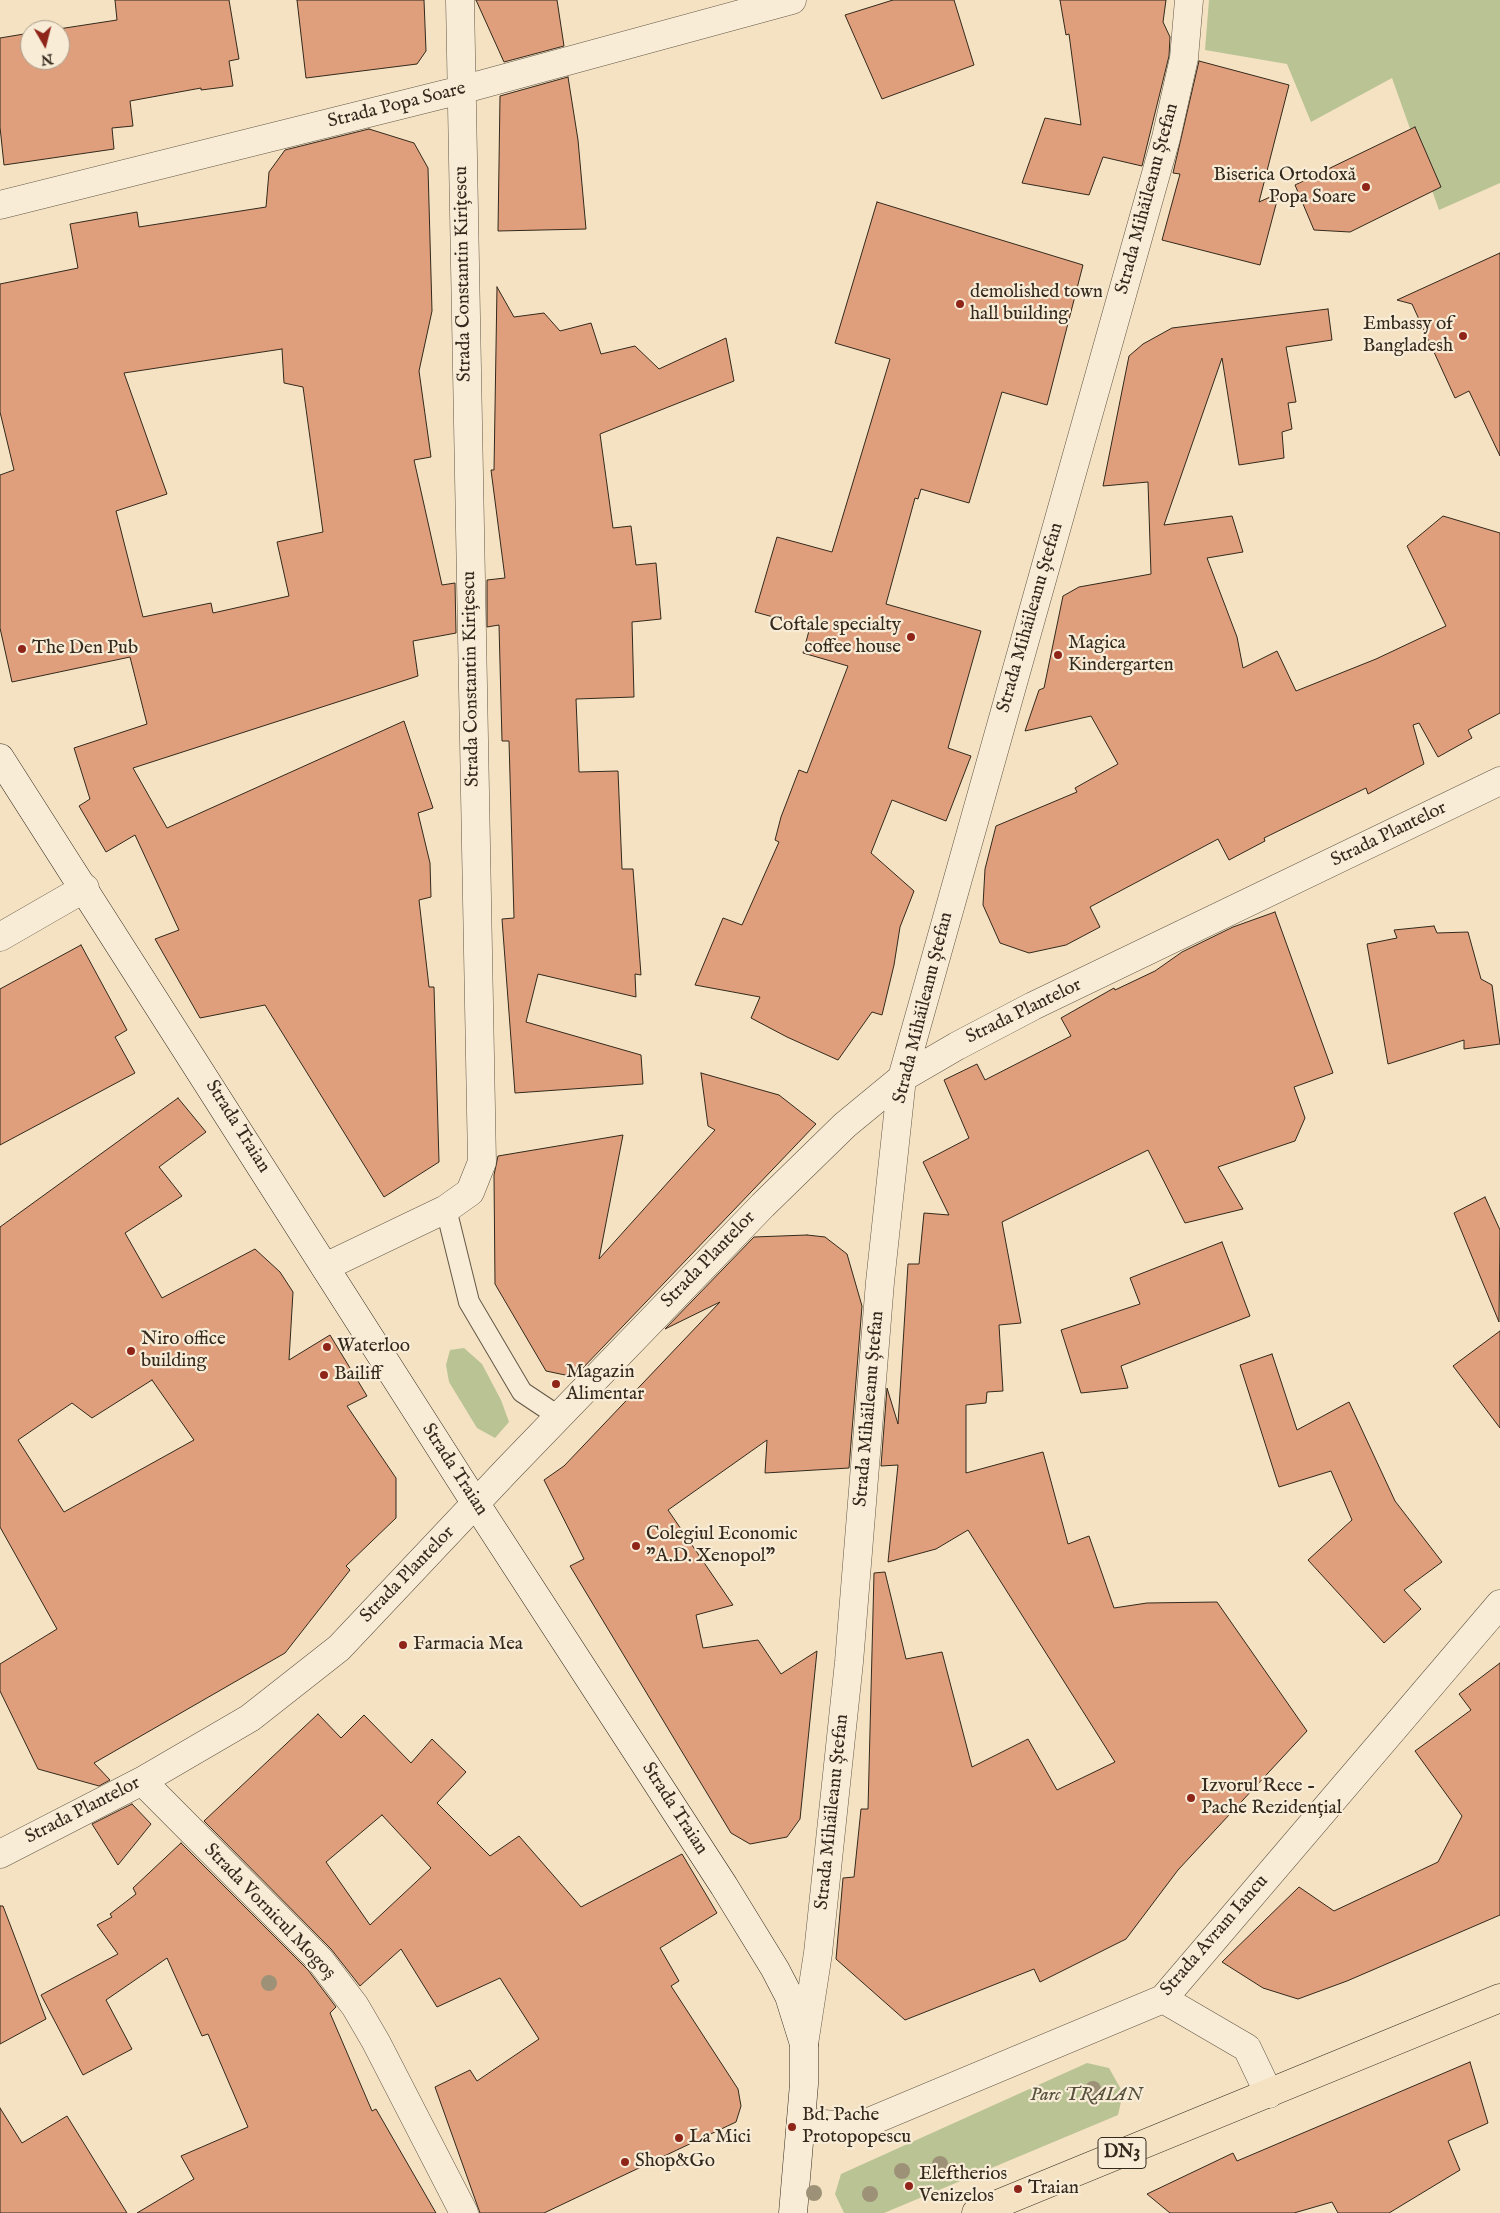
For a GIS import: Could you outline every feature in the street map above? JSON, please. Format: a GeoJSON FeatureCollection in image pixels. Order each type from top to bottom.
{"type":"FeatureCollection","features":[{"type":"Feature","properties":{"kind":"main road","name":"DN3"},"geometry":{"type":"LineString","coordinates":[[976,2213],[1500,1998]]}},
{"type":"Feature","properties":{"kind":"street","name":"Strada Constantin Kirițescu"},"geometry":{"type":"LineString","coordinates":[[325,1267],[446,1209],[470,1192],[482,1162],[460,0]]}},
{"type":"Feature","properties":{"kind":"street","name":"Strada Popa Soare"},"geometry":{"type":"LineString","coordinates":[[0,205],[461,90],[792,0]]}},
{"type":"Feature","properties":{"kind":"street","name":"Strada Mihăileanu Ștefan"},"geometry":{"type":"LineString","coordinates":[[804,2044],[818,1953],[849,1662],[880,1282],[902,1078],[1166,138],[1184,58],[1189,0]]}},
{"type":"Feature","properties":{"kind":"street","name":"Strada Traian"},"geometry":{"type":"LineString","coordinates":[[0,758],[476,1504],[724,1886],[775,1969],[789,1996],[804,2044],[804,2084],[793,2213]]}},
{"type":"Feature","properties":{"kind":"street","name":"Strada Plantelor"},"geometry":{"type":"LineString","coordinates":[[0,1854],[142,1781],[250,1718],[339,1648],[558,1416],[678,1282],[756,1200],[902,1078],[956,1046],[1034,1006],[1500,781]]}},
{"type":"Feature","properties":{"kind":"street"},"geometry":{"type":"LineString","coordinates":[[0,937],[84,888]]}},
{"type":"Feature","properties":{"kind":"street","name":"Strada Avram Iancu"},"geometry":{"type":"LineString","coordinates":[[801,2122],[857,2127],[1163,1999],[1500,1604]]}},
{"type":"Feature","properties":{"kind":"street","name":"Strada Vornicul Mogoș"},"geometry":{"type":"LineString","coordinates":[[142,1781],[320,1960],[355,2006],[376,2042],[464,2213]]}},
{"type":"Feature","properties":{"kind":"street"},"geometry":{"type":"LineString","coordinates":[[1163,1999],[1247,2048],[1269,2094]]}},
{"type":"Feature","properties":{"kind":"lane"},"geometry":{"type":"LineString","coordinates":[[446,1209],[469,1302],[522,1392],[558,1416]]}},
{"type":"Feature","properties":{"kind":"green space"},"geometry":{"type":"Polygon","coordinates":[[[1209,0],[1500,0],[1500,183],[1439,210],[1392,78],[1311,122],[1287,64],[1205,50],[1209,0]]]}},
{"type":"Feature","properties":{"kind":"green space"},"geometry":{"type":"Polygon","coordinates":[[[464,1348],[482,1364],[501,1400],[509,1422],[495,1438],[477,1428],[449,1382],[446,1365],[450,1350],[464,1348]]]}},
{"type":"Feature","properties":{"kind":"green space","name":"Parc TRAIAN"},"geometry":{"type":"Polygon","coordinates":[[[1087,2063],[1109,2068],[1123,2093],[1118,2115],[884,2213],[844,2213],[835,2194],[841,2174],[1087,2063]]]}},
{"type":"Feature","properties":{"kind":"building"},"geometry":{"type":"Polygon","coordinates":[[[115,0],[229,0],[239,59],[229,61],[233,86],[201,90],[201,88],[130,101],[133,126],[112,128],[114,149],[4,165],[0,127],[0,38],[20,35],[20,70],[70,70],[70,27],[117,20],[115,0]]]}},
{"type":"Feature","properties":{"kind":"building"},"geometry":{"type":"Polygon","coordinates":[[[297,0],[424,0],[426,51],[417,64],[306,78],[297,0]]]}},
{"type":"Feature","properties":{"kind":"building"},"geometry":{"type":"Polygon","coordinates":[[[476,0],[557,0],[564,46],[504,62],[476,0]]]}},
{"type":"Feature","properties":{"kind":"building"},"geometry":{"type":"Polygon","coordinates":[[[893,0],[954,0],[974,65],[882,99],[845,15],[893,0]]]}},
{"type":"Feature","properties":{"kind":"building"},"geometry":{"type":"Polygon","coordinates":[[[1060,0],[1166,0],[1163,22],[1170,37],[1169,56],[1142,166],[1103,157],[1089,195],[1022,183],[1045,118],[1081,125],[1069,34],[1066,35],[1060,0]]]}},
{"type":"Feature","properties":{"kind":"building"},"geometry":{"type":"Polygon","coordinates":[[[1199,61],[1289,85],[1259,202],[1279,193],[1260,265],[1162,240],[1180,174],[1173,173],[1199,61]]]}},
{"type":"Feature","properties":{"kind":"building"},"geometry":{"type":"Polygon","coordinates":[[[568,77],[578,140],[586,229],[498,231],[500,96],[568,77]]]}},
{"type":"Feature","properties":{"kind":"building"},"geometry":{"type":"Polygon","coordinates":[[[1415,127],[1441,187],[1350,232],[1314,230],[1295,185],[1415,127]]]}},
{"type":"Feature","properties":{"kind":"building"},"geometry":{"type":"Polygon","coordinates":[[[369,129],[414,143],[428,168],[432,311],[419,371],[431,457],[414,460],[442,585],[455,583],[456,633],[413,641],[418,676],[133,768],[167,828],[404,721],[433,808],[418,813],[430,863],[431,897],[419,900],[429,987],[434,987],[439,1162],[384,1197],[265,1005],[200,1018],[155,939],[179,930],[135,835],[106,852],[79,806],[90,799],[74,748],[147,724],[130,657],[12,682],[0,628],[0,475],[14,470],[0,412],[0,284],[78,268],[70,224],[137,212],[139,227],[266,207],[269,172],[285,150],[369,129]],[[282,349],[124,373],[167,494],[116,511],[143,617],[211,603],[213,613],[289,596],[277,542],[323,532],[303,387],[284,383],[282,349]]]}},
{"type":"Feature","properties":{"kind":"building"},"geometry":{"type":"Polygon","coordinates":[[[877,202],[1083,265],[1047,405],[1002,392],[969,503],[921,489],[918,499],[915,498],[886,604],[981,631],[948,748],[971,756],[946,821],[892,800],[871,853],[914,891],[900,927],[894,965],[882,1015],[872,1012],[838,1060],[751,1018],[760,997],[695,985],[723,918],[742,925],[779,842],[775,840],[781,817],[799,770],[807,773],[848,666],[803,653],[810,627],[755,612],[777,537],[832,552],[890,359],[835,343],[877,202]]]}},
{"type":"Feature","properties":{"kind":"building","name":"Embassy of Bangladesh"},"geometry":{"type":"Polygon","coordinates":[[[1500,253],[1500,456],[1469,391],[1455,398],[1412,304],[1397,300],[1500,253]]]}},
{"type":"Feature","properties":{"kind":"building"},"geometry":{"type":"Polygon","coordinates":[[[497,287],[514,317],[544,313],[560,331],[591,323],[601,354],[635,346],[659,369],[726,338],[734,381],[600,434],[613,528],[631,526],[636,565],[656,563],[661,619],[632,622],[634,697],[576,699],[579,772],[618,771],[622,869],[633,869],[641,975],[635,974],[636,997],[538,974],[526,1022],[641,1055],[643,1084],[515,1093],[502,919],[514,918],[509,741],[502,741],[499,625],[487,627],[487,580],[505,578],[491,470],[494,470],[497,287]]]}},
{"type":"Feature","properties":{"kind":"building"},"geometry":{"type":"Polygon","coordinates":[[[1328,309],[1332,340],[1286,347],[1296,402],[1288,403],[1292,429],[1282,432],[1284,458],[1239,465],[1222,358],[1164,525],[1232,516],[1243,552],[1207,558],[1237,637],[1243,668],[1277,651],[1296,691],[1376,659],[1446,626],[1407,546],[1443,516],[1500,533],[1500,713],[1468,730],[1472,738],[1438,757],[1419,723],[1413,725],[1424,764],[1368,794],[1366,788],[1264,838],[1265,841],[1229,860],[1218,839],[1090,907],[1100,927],[1066,945],[1029,953],[1000,943],[983,905],[985,869],[996,826],[1077,792],[1075,788],[1118,764],[1091,716],[1025,731],[1039,690],[1044,688],[1063,596],[1079,587],[1151,574],[1148,482],[1103,486],[1129,356],[1143,344],[1172,328],[1328,309]]]}},
{"type":"Feature","properties":{"kind":"building"},"geometry":{"type":"Polygon","coordinates":[[[1275,912],[1333,1073],[1294,1087],[1305,1118],[1295,1141],[1218,1167],[1243,1209],[1185,1223],[1148,1150],[1002,1222],[1021,1323],[999,1325],[1003,1391],[987,1392],[986,1403],[966,1405],[966,1473],[1043,1452],[1068,1544],[1089,1536],[1114,1608],[1147,1603],[1217,1602],[1307,1731],[1178,1870],[1126,1939],[1040,1982],[1034,1969],[905,2020],[836,1959],[843,1878],[854,1877],[861,1809],[868,1809],[874,1573],[885,1572],[906,1659],[942,1652],[972,1767],[1028,1739],[1057,1790],[1115,1762],[968,1530],[936,1549],[888,1562],[898,1465],[881,1466],[887,1388],[898,1424],[908,1264],[919,1264],[924,1213],[949,1215],[923,1162],[969,1138],[944,1080],[977,1064],[985,1080],[1071,1036],[1061,1018],[1114,988],[1115,990],[1155,971],[1182,952],[1233,927],[1275,912]]]}},
{"type":"Feature","properties":{"kind":"building"},"geometry":{"type":"Polygon","coordinates":[[[1434,926],[1437,933],[1468,932],[1481,979],[1492,985],[1500,1044],[1464,1049],[1464,1040],[1388,1064],[1367,944],[1397,938],[1394,930],[1434,926]]]}},
{"type":"Feature","properties":{"kind":"building"},"geometry":{"type":"Polygon","coordinates":[[[81,945],[127,1030],[115,1037],[135,1073],[0,1145],[0,989],[81,945]]]}},
{"type":"Feature","properties":{"kind":"building"},"geometry":{"type":"Polygon","coordinates":[[[701,1073],[779,1095],[816,1124],[581,1370],[570,1376],[546,1371],[495,1284],[494,1175],[498,1156],[623,1135],[599,1259],[715,1130],[708,1126],[701,1073]]]}},
{"type":"Feature","properties":{"kind":"building"},"geometry":{"type":"Polygon","coordinates":[[[178,1098],[206,1132],[159,1167],[182,1196],[125,1233],[162,1298],[255,1249],[280,1272],[293,1292],[289,1360],[330,1335],[367,1396],[347,1406],[396,1478],[396,1518],[346,1566],[350,1570],[285,1653],[94,1763],[110,1780],[99,1786],[38,1769],[0,1691],[0,1664],[57,1629],[0,1527],[0,1227],[178,1098]],[[152,1380],[92,1418],[72,1403],[18,1440],[64,1512],[194,1440],[152,1380]]]}},
{"type":"Feature","properties":{"kind":"building"},"geometry":{"type":"Polygon","coordinates":[[[1485,1197],[1500,1230],[1499,1322],[1454,1213],[1485,1197]]]}},
{"type":"Feature","properties":{"kind":"building","name":"Colegiul Economic \"A.D. Xenopol\""},"geometry":{"type":"Polygon","coordinates":[[[807,1235],[825,1237],[847,1254],[862,1306],[849,1468],[765,1473],[767,1440],[668,1510],[733,1605],[696,1615],[703,1648],[758,1640],[781,1674],[817,1651],[800,1819],[787,1837],[750,1844],[731,1833],[570,1566],[584,1559],[544,1480],[564,1466],[720,1302],[665,1329],[754,1237],[807,1235]]]}},
{"type":"Feature","properties":{"kind":"building"},"geometry":{"type":"Polygon","coordinates":[[[1222,1242],[1250,1316],[1121,1366],[1128,1388],[1081,1393],[1061,1330],[1140,1304],[1130,1278],[1222,1242]]]}},
{"type":"Feature","properties":{"kind":"building"},"geometry":{"type":"Polygon","coordinates":[[[1500,1331],[1500,1428],[1453,1366],[1500,1331]]]}},
{"type":"Feature","properties":{"kind":"building"},"geometry":{"type":"Polygon","coordinates":[[[1272,1354],[1297,1430],[1349,1402],[1395,1501],[1442,1562],[1404,1590],[1421,1609],[1384,1643],[1308,1560],[1352,1520],[1331,1471],[1279,1487],[1240,1365],[1272,1354]]]}},
{"type":"Feature","properties":{"kind":"building"},"geometry":{"type":"Polygon","coordinates":[[[1500,1663],[1500,1915],[1347,1981],[1298,1999],[1263,1988],[1222,1962],[1299,1887],[1334,1911],[1438,1862],[1462,1816],[1415,1751],[1471,1710],[1459,1694],[1500,1663]]]}},
{"type":"Feature","properties":{"kind":"building"},"geometry":{"type":"Polygon","coordinates":[[[318,1714],[341,1738],[364,1715],[411,1763],[432,1739],[466,1772],[437,1803],[490,1856],[519,1836],[581,1907],[682,1854],[717,1913],[660,1948],[679,1981],[671,1986],[738,2089],[741,2106],[736,2122],[544,2213],[480,2213],[435,2087],[470,2070],[477,2081],[539,2039],[500,1978],[437,2007],[401,1949],[360,1986],[331,1949],[204,1821],[318,1714]],[[382,1815],[326,1862],[370,1925],[431,1868],[382,1815]]]}},
{"type":"Feature","properties":{"kind":"building"},"geometry":{"type":"Polygon","coordinates":[[[132,1804],[151,1824],[118,1865],[92,1824],[132,1804]]]}},
{"type":"Feature","properties":{"kind":"building"},"geometry":{"type":"Polygon","coordinates":[[[181,1843],[308,1970],[336,2007],[330,2013],[372,2111],[376,2109],[436,2213],[137,2213],[194,2179],[181,2156],[248,2127],[208,2034],[202,2036],[167,1958],[106,2000],[132,2049],[83,2075],[41,1995],[118,1954],[97,1925],[112,1917],[110,1914],[136,1894],[133,1888],[181,1843]]]}},
{"type":"Feature","properties":{"kind":"building"},"geometry":{"type":"Polygon","coordinates":[[[0,1906],[3,1906],[46,2019],[0,2044],[0,1906]]]}},
{"type":"Feature","properties":{"kind":"building"},"geometry":{"type":"Polygon","coordinates":[[[1470,2062],[1488,2123],[1448,2141],[1460,2170],[1389,2213],[1338,2213],[1332,2202],[1294,2213],[1170,2213],[1147,2194],[1233,2153],[1237,2161],[1470,2062]]]}},
{"type":"Feature","properties":{"kind":"building"},"geometry":{"type":"Polygon","coordinates":[[[0,2108],[22,2143],[67,2116],[127,2213],[0,2213],[0,2108]]]}},
{"type":"Feature","properties":{"kind":"place","name":"Biserica Ortodoxă Popa Soare"},"geometry":{"type":"Point","coordinates":[1366,187]}},
{"type":"Feature","properties":{"kind":"place","name":"demolished town hall building"},"geometry":{"type":"Point","coordinates":[960,304]}},
{"type":"Feature","properties":{"kind":"place","name":"Embassy of Bangladesh"},"geometry":{"type":"Point","coordinates":[1463,336]}},
{"type":"Feature","properties":{"kind":"place","name":"Coftale specialty coffee house"},"geometry":{"type":"Point","coordinates":[911,637]}},
{"type":"Feature","properties":{"kind":"place","name":"The Den Pub"},"geometry":{"type":"Point","coordinates":[22,649]}},
{"type":"Feature","properties":{"kind":"place","name":"Magica Kindergarten"},"geometry":{"type":"Point","coordinates":[1058,655]}},
{"type":"Feature","properties":{"kind":"place","name":"Waterloo"},"geometry":{"type":"Point","coordinates":[327,1347]}},
{"type":"Feature","properties":{"kind":"place","name":"Niro office building"},"geometry":{"type":"Point","coordinates":[131,1351]}},
{"type":"Feature","properties":{"kind":"place","name":"Bailiff"},"geometry":{"type":"Point","coordinates":[324,1375]}},
{"type":"Feature","properties":{"kind":"place","name":"Magazin Alimentar"},"geometry":{"type":"Point","coordinates":[556,1384]}},
{"type":"Feature","properties":{"kind":"place","name":"Colegiul Economic \"A.D. Xenopol\""},"geometry":{"type":"Point","coordinates":[636,1546]}},
{"type":"Feature","properties":{"kind":"place","name":"Farmacia Mea"},"geometry":{"type":"Point","coordinates":[403,1645]}},
{"type":"Feature","properties":{"kind":"place","name":"Izvorul Rece - Pache Rezidențial"},"geometry":{"type":"Point","coordinates":[1191,1798]}},
{"type":"Feature","properties":{"kind":"place","name":"Bd. Pache Protopopescu"},"geometry":{"type":"Point","coordinates":[792,2127]}},
{"type":"Feature","properties":{"kind":"place","name":"La Mici"},"geometry":{"type":"Point","coordinates":[679,2138]}},
{"type":"Feature","properties":{"kind":"place","name":"Shop&Go"},"geometry":{"type":"Point","coordinates":[625,2162]}},
{"type":"Feature","properties":{"kind":"place","name":"Eleftherios Venizelos"},"geometry":{"type":"Point","coordinates":[909,2186]}},
{"type":"Feature","properties":{"kind":"place","name":"Traian"},"geometry":{"type":"Point","coordinates":[1018,2189]}}]}
